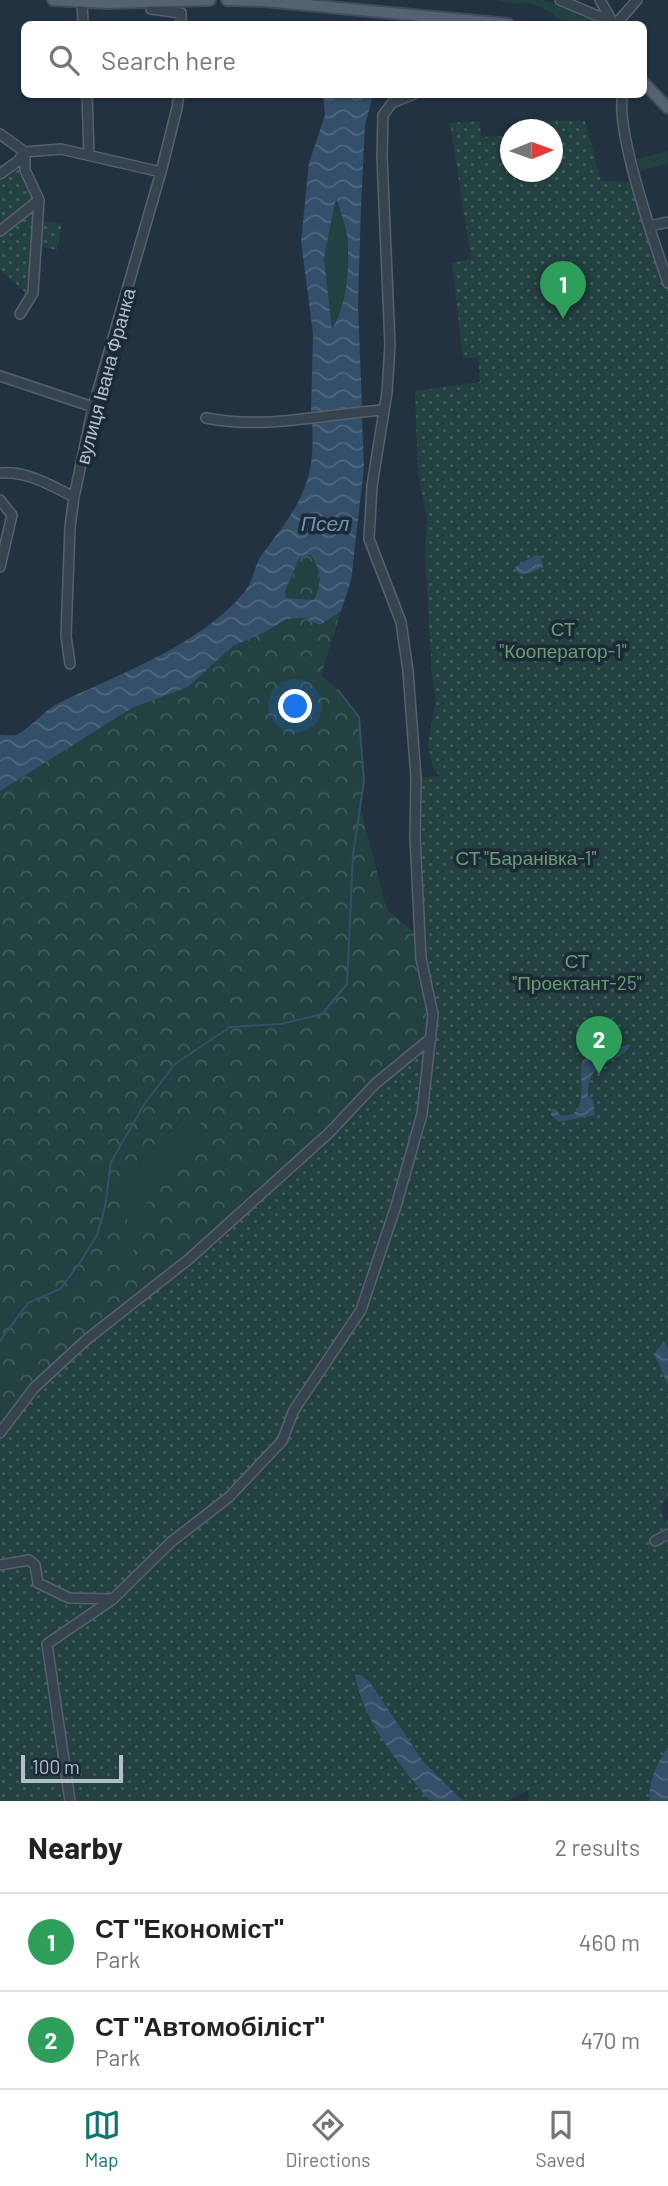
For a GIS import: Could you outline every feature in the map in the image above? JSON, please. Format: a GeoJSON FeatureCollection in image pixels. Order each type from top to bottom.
{"type":"FeatureCollection","features":[{"type":"Feature","properties":{"kind":"main road"},"geometry":{"type":"LineString","coordinates":[[53,0],[210,0]]}},
{"type":"Feature","properties":{"kind":"main road"},"geometry":{"type":"LineString","coordinates":[[227,0],[265,1],[477,21]]}},
{"type":"Feature","properties":{"kind":"main road"},"geometry":{"type":"LineString","coordinates":[[647,87],[668,108]]}},
{"type":"Feature","properties":{"kind":"street"},"geometry":{"type":"LineString","coordinates":[[559,0],[610,21]]}},
{"type":"Feature","properties":{"kind":"street"},"geometry":{"type":"LineString","coordinates":[[600,0],[614,21]]}},
{"type":"Feature","properties":{"kind":"street"},"geometry":{"type":"LineString","coordinates":[[617,21],[638,0]]}},
{"type":"Feature","properties":{"kind":"street"},"geometry":{"type":"LineString","coordinates":[[82,1],[83,21]]}},
{"type":"Feature","properties":{"kind":"street"},"geometry":{"type":"LineString","coordinates":[[150,2],[151,9],[181,13],[181,21]]}},
{"type":"Feature","properties":{"kind":"street"},"geometry":{"type":"LineString","coordinates":[[87,98],[89,155]]}},
{"type":"Feature","properties":{"kind":"street","name":"вулиця Івана Франка"},"geometry":{"type":"LineString","coordinates":[[70,664],[66,636],[70,527],[74,497],[93,407],[161,172],[178,98]]}},
{"type":"Feature","properties":{"kind":"street"},"geometry":{"type":"LineString","coordinates":[[70,1801],[47,1644],[113,1599],[171,1542],[229,1497],[282,1441],[294,1410],[361,1310],[396,1206],[422,1114],[433,1015],[421,958],[415,837],[416,778],[408,671],[401,622],[369,539],[372,486],[384,410],[390,345],[382,157],[383,115],[391,103],[404,98]]}},
{"type":"Feature","properties":{"kind":"street"},"geometry":{"type":"LineString","coordinates":[[622,98],[620,113],[637,182],[668,283]]}},
{"type":"Feature","properties":{"kind":"street"},"geometry":{"type":"LineString","coordinates":[[0,134],[25,152],[61,149],[161,172]]}},
{"type":"Feature","properties":{"kind":"street"},"geometry":{"type":"LineString","coordinates":[[0,174],[18,162],[25,152]]}},
{"type":"Feature","properties":{"kind":"street"},"geometry":{"type":"LineString","coordinates":[[20,314],[33,293],[39,200],[25,170],[25,152]]}},
{"type":"Feature","properties":{"kind":"street"},"geometry":{"type":"LineString","coordinates":[[0,231],[39,200]]}},
{"type":"Feature","properties":{"kind":"street"},"geometry":{"type":"LineString","coordinates":[[650,226],[668,222]]}},
{"type":"Feature","properties":{"kind":"street"},"geometry":{"type":"LineString","coordinates":[[0,376],[93,407]]}},
{"type":"Feature","properties":{"kind":"street"},"geometry":{"type":"LineString","coordinates":[[206,418],[233,424],[286,423],[344,413],[384,410]]}},
{"type":"Feature","properties":{"kind":"street"},"geometry":{"type":"LineString","coordinates":[[0,473],[29,475],[74,497]]}},
{"type":"Feature","properties":{"kind":"street"},"geometry":{"type":"LineString","coordinates":[[0,500],[12,515],[0,567]]}},
{"type":"Feature","properties":{"kind":"street"},"geometry":{"type":"LineString","coordinates":[[0,1433],[34,1388],[86,1340],[189,1259],[330,1132],[375,1084],[431,1038]]}},
{"type":"Feature","properties":{"kind":"street"},"geometry":{"type":"LineString","coordinates":[[655,1541],[668,1534]]}},
{"type":"Feature","properties":{"kind":"street"},"geometry":{"type":"LineString","coordinates":[[0,1565],[29,1560],[35,1565],[38,1583],[69,1598],[113,1599]]}},
{"type":"Feature","properties":{"kind":"green space"},"geometry":{"type":"Polygon","coordinates":[[[498,0],[543,0],[604,21],[564,21],[535,5],[498,0]]]}},
{"type":"Feature","properties":{"kind":"green space"},"geometry":{"type":"Polygon","coordinates":[[[480,121],[481,137],[500,136],[500,182],[563,182],[563,121],[585,121],[601,181],[637,182],[668,283],[668,1348],[664,1342],[654,1354],[668,1385],[668,1495],[660,1508],[664,1522],[668,1518],[668,1746],[652,1779],[650,1801],[527,1801],[529,1790],[507,1801],[463,1801],[423,1761],[369,1681],[357,1691],[391,1748],[430,1801],[0,1801],[0,1433],[34,1388],[189,1259],[431,1038],[433,1015],[421,958],[416,778],[440,776],[433,768],[428,745],[436,699],[432,675],[425,555],[427,519],[418,473],[415,391],[480,382],[478,357],[463,359],[452,263],[471,259],[450,123],[480,121]]]}},
{"type":"Feature","properties":{"kind":"green space"},"geometry":{"type":"Polygon","coordinates":[[[668,151],[667,164],[640,171],[637,159],[668,151]]]}},
{"type":"Feature","properties":{"kind":"green space"},"geometry":{"type":"Polygon","coordinates":[[[21,168],[36,199],[37,220],[62,224],[57,250],[36,246],[29,296],[0,270],[0,170],[21,168]]]}},
{"type":"Feature","properties":{"kind":"green space"},"geometry":{"type":"Polygon","coordinates":[[[336,197],[346,234],[348,258],[343,296],[332,330],[324,258],[336,197]]]}},
{"type":"Feature","properties":{"kind":"green space"},"geometry":{"type":"Polygon","coordinates":[[[310,554],[320,576],[314,600],[286,598],[285,591],[299,559],[310,554]]]}},
{"type":"Feature","properties":{"kind":"green space"},"geometry":{"type":"Polygon","coordinates":[[[341,611],[321,675],[338,690],[359,717],[364,781],[360,806],[387,910],[420,937],[433,1015],[431,1038],[0,1433],[0,791],[132,708],[188,687],[233,646],[287,619],[304,618],[320,625],[341,611]],[[186,1114],[142,1161],[123,1187],[129,1212],[121,1253],[131,1262],[140,1213],[163,1179],[197,1139],[201,1123],[186,1114]]]}},
{"type":"Feature","properties":{"kind":"green space"},"geometry":{"type":"Polygon","coordinates":[[[187,1114],[201,1123],[197,1139],[163,1179],[140,1213],[131,1262],[121,1253],[129,1212],[123,1187],[142,1161],[187,1114]]]}},
{"type":"Feature","properties":{"kind":"water"},"geometry":{"type":"Polygon","coordinates":[[[323,98],[372,98],[365,125],[361,207],[358,305],[362,406],[311,412],[313,334],[301,241],[309,163],[325,115],[323,98]],[[336,198],[324,258],[332,329],[341,308],[348,272],[344,222],[336,198]]]}},
{"type":"Feature","properties":{"kind":"water","name":"Псел"},"geometry":{"type":"Polygon","coordinates":[[[362,416],[364,467],[351,581],[341,611],[320,625],[304,618],[287,619],[233,646],[188,687],[132,708],[0,791],[0,735],[16,735],[59,703],[184,642],[207,627],[245,591],[260,557],[295,507],[308,478],[313,444],[312,422],[362,416]],[[310,554],[299,559],[285,591],[286,598],[314,600],[320,581],[310,554]]]}},
{"type":"Feature","properties":{"kind":"water"},"geometry":{"type":"Polygon","coordinates":[[[536,555],[541,557],[543,567],[525,574],[515,570],[516,566],[536,555]]]}},
{"type":"Feature","properties":{"kind":"water"},"geometry":{"type":"Polygon","coordinates":[[[631,1044],[627,1051],[593,1074],[588,1095],[593,1100],[595,1115],[559,1122],[551,1115],[552,1109],[556,1109],[560,1115],[570,1115],[580,1105],[582,1062],[593,1053],[631,1044]]]}},
{"type":"Feature","properties":{"kind":"water"},"geometry":{"type":"Polygon","coordinates":[[[664,1341],[668,1348],[668,1385],[654,1354],[664,1341]]]}},
{"type":"Feature","properties":{"kind":"water"},"geometry":{"type":"Polygon","coordinates":[[[355,1675],[369,1681],[423,1761],[463,1801],[430,1801],[395,1758],[374,1726],[359,1692],[355,1675]]]}},
{"type":"Feature","properties":{"kind":"water"},"geometry":{"type":"Polygon","coordinates":[[[668,1746],[668,1801],[650,1801],[652,1779],[668,1746]]]}},
{"type":"Feature","properties":{"kind":"pier"},"geometry":{"type":"Polygon","coordinates":[[[315,0],[379,0],[379,21],[316,19],[315,0]]]}},
{"type":"Feature","properties":{"kind":"waterway"},"geometry":{"type":"LineString","coordinates":[[0,1341],[28,1303],[60,1289],[79,1264],[97,1235],[105,1207],[111,1162],[145,1103],[175,1064],[230,1027],[281,1024],[322,1014],[347,984],[353,855],[364,781],[359,717],[338,690]]}},
{"type":"Feature","properties":{"kind":"place","name":"СТ \"Економіст\""},"geometry":{"type":"Point","coordinates":[563,319]}},
{"type":"Feature","properties":{"kind":"place","name":"СТ \"Автомобіліст\""},"geometry":{"type":"Point","coordinates":[599,1074]}},
{"type":"Feature","properties":{"kind":"park label","name":"СТ \"Кооператор-1\""},"geometry":{"type":"Point","coordinates":[563,639]}},
{"type":"Feature","properties":{"kind":"park label","name":"СТ \"Баранівка-1\""},"geometry":{"type":"Point","coordinates":[526,857]}},
{"type":"Feature","properties":{"kind":"park label","name":"СТ \"Проектант-25\""},"geometry":{"type":"Point","coordinates":[577,971]}}]}
